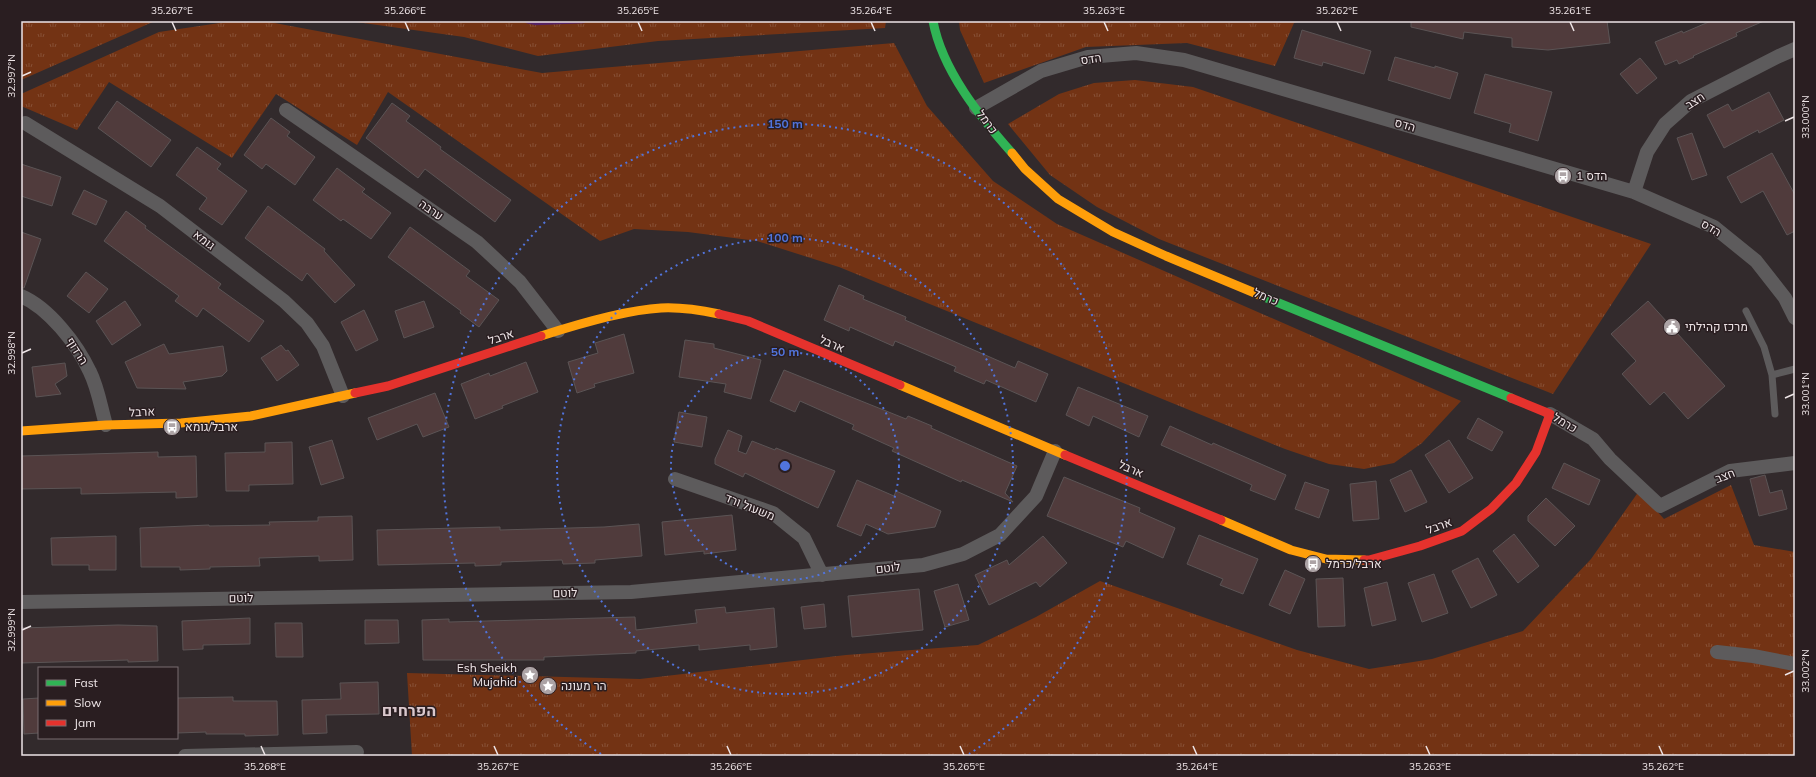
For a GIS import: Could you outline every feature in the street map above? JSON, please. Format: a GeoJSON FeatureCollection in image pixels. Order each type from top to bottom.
{"type":"FeatureCollection","features":[{"type":"Feature","properties":{"kind":"street","name":"כרמל"},"geometry":{"type":"LineString","coordinates":[[933,21],[936,37],[952,72],[988,126],[1025,169],[1058,199],[1113,232],[1166,256],[1550,414],[1593,439],[1610,458],[1660,506]]}},
{"type":"Feature","properties":{"kind":"street","name":"חצב"},"geometry":{"type":"LineString","coordinates":[[1634,192],[1647,152],[1664,124],[1692,101],[1795,49]]}},
{"type":"Feature","properties":{"kind":"street","name":"הדס"},"geometry":{"type":"LineString","coordinates":[[976,108],[1041,71],[1088,58],[1136,53],[1184,60],[1634,192],[1714,226],[1756,261],[1785,298],[1795,318]]}},
{"type":"Feature","properties":{"kind":"street","name":"ערבה"},"geometry":{"type":"LineString","coordinates":[[286,110],[477,242],[520,282],[558,331]]}},
{"type":"Feature","properties":{"kind":"street","name":"גומא"},"geometry":{"type":"LineString","coordinates":[[25,123],[160,206],[284,301],[307,323],[323,346],[343,396]]}},
{"type":"Feature","properties":{"kind":"street","name":"הרדוף"},"geometry":{"type":"LineString","coordinates":[[21,296],[30,300],[64,330],[90,372],[106,425]]}},
{"type":"Feature","properties":{"kind":"street","name":"ארבל"},"geometry":{"type":"LineString","coordinates":[[21,431],[106,425],[181,423],[251,416],[388,386],[558,331],[628,313],[662,308],[699,310],[748,321],[1291,550],[1326,559],[1369,560],[1420,546],[1462,531],[1491,509],[1516,483],[1536,452],[1550,414]]}},
{"type":"Feature","properties":{"kind":"street","name":"לוטם"},"geometry":{"type":"LineString","coordinates":[[21,602],[631,592],[923,565],[963,554],[1000,535],[1036,496],[1055,451]]}},
{"type":"Feature","properties":{"kind":"street","name":"חצב"},"geometry":{"type":"LineString","coordinates":[[1660,506],[1730,471],[1795,463]]}},
{"type":"Feature","properties":{"kind":"street","name":"משעול ורד"},"geometry":{"type":"LineString","coordinates":[[675,479],[773,513],[804,538],[822,575]]}},
{"type":"Feature","properties":{"kind":"street"},"geometry":{"type":"LineString","coordinates":[[1717,652],[1754,656],[1795,664]]}},
{"type":"Feature","properties":{"kind":"street"},"geometry":{"type":"LineString","coordinates":[[185,756],[356,752]]}},
{"type":"Feature","properties":{"kind":"lane"},"geometry":{"type":"LineString","coordinates":[[1746,311],[1764,347],[1772,375],[1775,414]]}},
{"type":"Feature","properties":{"kind":"lane"},"geometry":{"type":"LineString","coordinates":[[1772,375],[1795,369]]}},
{"type":"Feature","properties":{"kind":"green space"},"geometry":{"type":"Polygon","coordinates":[[[21,21],[155,21],[21,80],[21,21]]]}},
{"type":"Feature","properties":{"kind":"green space"},"geometry":{"type":"Polygon","coordinates":[[[233,21],[264,21],[542,73],[894,43],[927,106],[993,181],[1057,224],[1461,401],[1422,443],[1394,463],[1364,469],[1329,464],[1285,449],[839,267],[757,241],[688,232],[634,229],[600,241],[388,92],[357,145],[276,94],[232,158],[109,82],[77,130],[21,106],[21,94],[159,32],[233,21]]]}},
{"type":"Feature","properties":{"kind":"green space"},"geometry":{"type":"Polygon","coordinates":[[[349,21],[886,21],[885,28],[658,41],[538,56],[464,37],[349,21]]]}},
{"type":"Feature","properties":{"kind":"green space"},"geometry":{"type":"Polygon","coordinates":[[[959,21],[1300,21],[1294,23],[1275,66],[1187,43],[1086,47],[984,83],[960,30],[959,21]]]}},
{"type":"Feature","properties":{"kind":"green space"},"geometry":{"type":"Polygon","coordinates":[[[1135,80],[1193,87],[1651,244],[1553,394],[1159,239],[1097,207],[1050,175],[1008,124],[1059,94],[1094,83],[1135,80]]]}},
{"type":"Feature","properties":{"kind":"green space"},"geometry":{"type":"Polygon","coordinates":[[[1731,485],[1754,545],[1795,552],[1795,756],[1649,756],[1582,754],[1577,756],[412,756],[407,673],[640,679],[846,655],[978,645],[1036,617],[1100,581],[1297,650],[1369,669],[1432,659],[1523,631],[1591,559],[1639,491],[1664,519],[1731,485]]]}},
{"type":"Feature","properties":{"kind":"building"},"geometry":{"type":"Polygon","coordinates":[[[1411,21],[1607,21],[1610,43],[1548,50],[1512,47],[1512,38],[1464,32],[1463,39],[1411,27],[1411,21]]]}},
{"type":"Feature","properties":{"kind":"building"},"geometry":{"type":"Polygon","coordinates":[[[1711,21],[1764,21],[1736,33],[1737,36],[1679,64],[1677,60],[1665,65],[1655,42],[1682,31],[1683,33],[1711,21]]]}},
{"type":"Feature","properties":{"kind":"building"},"geometry":{"type":"Polygon","coordinates":[[[1302,30],[1371,51],[1364,74],[1323,62],[1322,66],[1294,58],[1302,30]]]}},
{"type":"Feature","properties":{"kind":"building"},"geometry":{"type":"Polygon","coordinates":[[[1395,57],[1458,73],[1450,99],[1388,80],[1395,57]]]}},
{"type":"Feature","properties":{"kind":"building"},"geometry":{"type":"Polygon","coordinates":[[[1640,58],[1657,78],[1637,94],[1620,74],[1640,58]]]}},
{"type":"Feature","properties":{"kind":"building"},"geometry":{"type":"Polygon","coordinates":[[[1485,74],[1552,92],[1538,141],[1509,132],[1511,124],[1474,113],[1485,74]]]}},
{"type":"Feature","properties":{"kind":"building"},"geometry":{"type":"Polygon","coordinates":[[[1769,92],[1784,120],[1759,133],[1758,130],[1724,148],[1707,115],[1728,104],[1732,111],[1769,92]]]}},
{"type":"Feature","properties":{"kind":"building"},"geometry":{"type":"Polygon","coordinates":[[[117,101],[171,140],[151,167],[98,128],[117,101]]]}},
{"type":"Feature","properties":{"kind":"building"},"geometry":{"type":"Polygon","coordinates":[[[392,103],[410,116],[406,121],[441,147],[440,149],[511,200],[495,222],[425,169],[418,178],[366,138],[392,103]]]}},
{"type":"Feature","properties":{"kind":"building"},"geometry":{"type":"Polygon","coordinates":[[[271,118],[290,132],[287,136],[315,157],[295,185],[266,164],[262,169],[244,155],[271,118]]]}},
{"type":"Feature","properties":{"kind":"building"},"geometry":{"type":"Polygon","coordinates":[[[1692,133],[1707,175],[1692,180],[1677,138],[1692,133]]]}},
{"type":"Feature","properties":{"kind":"building"},"geometry":{"type":"Polygon","coordinates":[[[197,147],[221,164],[217,169],[247,191],[222,225],[199,209],[207,198],[176,175],[197,147]]]}},
{"type":"Feature","properties":{"kind":"building"},"geometry":{"type":"Polygon","coordinates":[[[1772,153],[1795,195],[1795,231],[1787,235],[1763,191],[1741,203],[1727,177],[1772,153]]]}},
{"type":"Feature","properties":{"kind":"building"},"geometry":{"type":"Polygon","coordinates":[[[21,164],[61,177],[52,206],[21,196],[21,164]]]}},
{"type":"Feature","properties":{"kind":"building"},"geometry":{"type":"Polygon","coordinates":[[[337,168],[365,189],[362,192],[391,213],[371,239],[343,219],[341,221],[313,200],[337,168]]]}},
{"type":"Feature","properties":{"kind":"building"},"geometry":{"type":"Polygon","coordinates":[[[84,190],[107,201],[96,225],[72,214],[84,190]]]}},
{"type":"Feature","properties":{"kind":"building"},"geometry":{"type":"Polygon","coordinates":[[[268,206],[325,249],[324,251],[355,285],[335,303],[307,273],[302,281],[245,238],[268,206]]]}},
{"type":"Feature","properties":{"kind":"building"},"geometry":{"type":"Polygon","coordinates":[[[126,211],[146,226],[145,228],[221,284],[218,288],[264,321],[249,342],[203,308],[197,317],[175,301],[179,296],[104,241],[126,211]]]}},
{"type":"Feature","properties":{"kind":"building"},"geometry":{"type":"Polygon","coordinates":[[[410,227],[470,271],[466,276],[499,300],[479,327],[460,313],[461,311],[388,257],[410,227]]]}},
{"type":"Feature","properties":{"kind":"building"},"geometry":{"type":"Polygon","coordinates":[[[21,232],[41,239],[24,288],[21,288],[21,232]]]}},
{"type":"Feature","properties":{"kind":"building"},"geometry":{"type":"Polygon","coordinates":[[[86,272],[108,289],[89,313],[67,296],[86,272]]]}},
{"type":"Feature","properties":{"kind":"building"},"geometry":{"type":"Polygon","coordinates":[[[839,285],[864,296],[863,299],[906,317],[905,320],[1015,368],[1018,361],[1048,374],[1036,402],[986,380],[984,384],[954,371],[956,367],[895,341],[893,346],[850,327],[849,331],[824,320],[839,285]]]}},
{"type":"Feature","properties":{"kind":"building"},"geometry":{"type":"Polygon","coordinates":[[[125,301],[141,325],[112,345],[96,321],[125,301]]]}},
{"type":"Feature","properties":{"kind":"building"},"geometry":{"type":"Polygon","coordinates":[[[424,301],[434,327],[404,338],[395,311],[424,301]]]}},
{"type":"Feature","properties":{"kind":"building"},"geometry":{"type":"Polygon","coordinates":[[[1648,301],[1725,386],[1688,419],[1664,392],[1650,405],[1622,374],[1636,361],[1611,334],[1648,301]]]}},
{"type":"Feature","properties":{"kind":"building"},"geometry":{"type":"Polygon","coordinates":[[[364,310],[378,340],[356,351],[341,322],[364,310]]]}},
{"type":"Feature","properties":{"kind":"building"},"geometry":{"type":"Polygon","coordinates":[[[624,334],[634,373],[594,384],[595,387],[577,393],[568,362],[598,353],[595,343],[624,334]]]}},
{"type":"Feature","properties":{"kind":"building"},"geometry":{"type":"Polygon","coordinates":[[[685,340],[714,344],[714,348],[761,360],[751,399],[724,392],[726,384],[679,377],[685,340]]]}},
{"type":"Feature","properties":{"kind":"building"},"geometry":{"type":"Polygon","coordinates":[[[164,344],[169,354],[223,346],[227,371],[222,376],[183,382],[186,389],[137,388],[125,362],[164,344]]]}},
{"type":"Feature","properties":{"kind":"building"},"geometry":{"type":"Polygon","coordinates":[[[281,345],[286,351],[288,350],[299,365],[277,381],[261,358],[281,345]]]}},
{"type":"Feature","properties":{"kind":"building"},"geometry":{"type":"Polygon","coordinates":[[[526,362],[538,392],[502,406],[503,408],[475,419],[461,384],[489,373],[490,376],[526,362]]]}},
{"type":"Feature","properties":{"kind":"building"},"geometry":{"type":"Polygon","coordinates":[[[65,363],[67,376],[55,384],[61,394],[36,397],[32,367],[65,363]]]}},
{"type":"Feature","properties":{"kind":"building"},"geometry":{"type":"Polygon","coordinates":[[[784,370],[906,419],[908,416],[932,426],[931,428],[1017,466],[1005,493],[1013,502],[962,480],[961,482],[892,451],[894,448],[852,429],[854,425],[800,401],[795,412],[770,401],[784,370]]]}},
{"type":"Feature","properties":{"kind":"building"},"geometry":{"type":"Polygon","coordinates":[[[1078,387],[1148,416],[1139,437],[1093,416],[1089,426],[1066,415],[1078,387]]]}},
{"type":"Feature","properties":{"kind":"building"},"geometry":{"type":"Polygon","coordinates":[[[435,393],[449,427],[423,437],[417,424],[377,440],[368,418],[435,393]]]}},
{"type":"Feature","properties":{"kind":"building"},"geometry":{"type":"Polygon","coordinates":[[[679,412],[707,417],[702,447],[674,442],[679,412]]]}},
{"type":"Feature","properties":{"kind":"building"},"geometry":{"type":"Polygon","coordinates":[[[1478,418],[1503,432],[1492,451],[1467,438],[1478,418]]]}},
{"type":"Feature","properties":{"kind":"building"},"geometry":{"type":"Polygon","coordinates":[[[1170,426],[1286,475],[1275,500],[1250,490],[1252,485],[1161,445],[1170,426]]]}},
{"type":"Feature","properties":{"kind":"building"},"geometry":{"type":"Polygon","coordinates":[[[728,430],[742,436],[738,451],[746,454],[752,441],[775,450],[776,448],[835,471],[818,508],[745,473],[743,477],[715,464],[715,459],[728,430]]]}},
{"type":"Feature","properties":{"kind":"building"},"geometry":{"type":"Polygon","coordinates":[[[332,440],[344,478],[321,485],[309,447],[332,440]]]}},
{"type":"Feature","properties":{"kind":"building"},"geometry":{"type":"Polygon","coordinates":[[[1449,440],[1473,478],[1449,493],[1425,455],[1449,440]]]}},
{"type":"Feature","properties":{"kind":"building"},"geometry":{"type":"Polygon","coordinates":[[[292,442],[293,484],[249,485],[249,491],[226,491],[225,453],[265,452],[265,443],[292,442]]]}},
{"type":"Feature","properties":{"kind":"building"},"geometry":{"type":"Polygon","coordinates":[[[158,452],[158,457],[196,456],[197,497],[176,498],[176,492],[81,494],[81,488],[21,489],[21,456],[158,452]]]}},
{"type":"Feature","properties":{"kind":"building"},"geometry":{"type":"Polygon","coordinates":[[[1564,463],[1600,480],[1589,505],[1552,488],[1564,463]]]}},
{"type":"Feature","properties":{"kind":"building"},"geometry":{"type":"Polygon","coordinates":[[[1411,470],[1427,502],[1405,512],[1390,480],[1411,470]]]}},
{"type":"Feature","properties":{"kind":"building"},"geometry":{"type":"Polygon","coordinates":[[[1765,475],[1770,493],[1782,490],[1787,509],[1759,516],[1750,479],[1765,475]]]}},
{"type":"Feature","properties":{"kind":"building"},"geometry":{"type":"Polygon","coordinates":[[[1064,477],[1140,508],[1139,512],[1175,528],[1163,558],[1126,541],[1123,547],[1047,516],[1064,477]]]}},
{"type":"Feature","properties":{"kind":"building"},"geometry":{"type":"Polygon","coordinates":[[[857,480],[894,496],[896,491],[941,511],[935,527],[888,534],[866,524],[861,536],[837,526],[857,480]]]}},
{"type":"Feature","properties":{"kind":"building"},"geometry":{"type":"Polygon","coordinates":[[[1376,481],[1379,519],[1353,521],[1350,484],[1376,481]]]}},
{"type":"Feature","properties":{"kind":"building"},"geometry":{"type":"Polygon","coordinates":[[[1305,482],[1329,490],[1319,518],[1295,509],[1305,482]]]}},
{"type":"Feature","properties":{"kind":"building"},"geometry":{"type":"Polygon","coordinates":[[[1546,498],[1575,526],[1555,546],[1528,521],[1528,516],[1546,498]]]}},
{"type":"Feature","properties":{"kind":"building"},"geometry":{"type":"Polygon","coordinates":[[[732,515],[736,550],[704,554],[704,551],[665,555],[662,522],[732,515]]]}},
{"type":"Feature","properties":{"kind":"building"},"geometry":{"type":"Polygon","coordinates":[[[352,516],[353,560],[319,561],[319,556],[259,558],[260,566],[210,567],[210,569],[180,570],[180,567],[141,567],[140,528],[209,525],[270,525],[269,522],[318,521],[318,517],[352,516]]]}},
{"type":"Feature","properties":{"kind":"building"},"geometry":{"type":"Polygon","coordinates":[[[639,524],[642,556],[595,560],[595,563],[563,564],[562,560],[501,562],[501,565],[475,566],[475,563],[378,565],[377,530],[500,527],[500,530],[604,527],[639,524]]]}},
{"type":"Feature","properties":{"kind":"building"},"geometry":{"type":"Polygon","coordinates":[[[1514,534],[1539,566],[1518,583],[1493,551],[1514,534]]]}},
{"type":"Feature","properties":{"kind":"building"},"geometry":{"type":"Polygon","coordinates":[[[1199,535],[1258,559],[1243,594],[1220,585],[1223,579],[1187,564],[1199,535]]]}},
{"type":"Feature","properties":{"kind":"building"},"geometry":{"type":"Polygon","coordinates":[[[116,536],[116,570],[89,570],[89,565],[52,565],[51,538],[116,536]]]}},
{"type":"Feature","properties":{"kind":"building"},"geometry":{"type":"Polygon","coordinates":[[[1043,536],[1067,563],[1040,587],[1036,582],[989,605],[975,575],[1007,560],[1009,565],[1043,536]]]}},
{"type":"Feature","properties":{"kind":"building"},"geometry":{"type":"Polygon","coordinates":[[[1478,558],[1497,595],[1471,608],[1452,571],[1478,558]]]}},
{"type":"Feature","properties":{"kind":"building"},"geometry":{"type":"Polygon","coordinates":[[[1285,570],[1305,579],[1290,614],[1269,605],[1285,570]]]}},
{"type":"Feature","properties":{"kind":"building"},"geometry":{"type":"Polygon","coordinates":[[[1434,574],[1448,613],[1422,622],[1408,583],[1434,574]]]}},
{"type":"Feature","properties":{"kind":"building"},"geometry":{"type":"Polygon","coordinates":[[[1343,578],[1345,626],[1318,627],[1316,579],[1343,578]]]}},
{"type":"Feature","properties":{"kind":"building"},"geometry":{"type":"Polygon","coordinates":[[[1387,582],[1396,620],[1372,626],[1364,588],[1387,582]]]}},
{"type":"Feature","properties":{"kind":"building"},"geometry":{"type":"Polygon","coordinates":[[[958,584],[969,620],[945,627],[934,591],[958,584]]]}},
{"type":"Feature","properties":{"kind":"building"},"geometry":{"type":"Polygon","coordinates":[[[919,589],[923,630],[852,637],[848,596],[919,589]]]}},
{"type":"Feature","properties":{"kind":"building"},"geometry":{"type":"Polygon","coordinates":[[[824,604],[826,627],[804,629],[801,607],[824,604]]]}},
{"type":"Feature","properties":{"kind":"building"},"geometry":{"type":"Polygon","coordinates":[[[725,607],[726,613],[774,608],[777,647],[750,650],[750,645],[699,650],[699,645],[636,651],[636,653],[544,657],[544,660],[423,660],[422,620],[449,619],[449,622],[635,617],[636,630],[697,623],[695,610],[725,607]]]}},
{"type":"Feature","properties":{"kind":"building"},"geometry":{"type":"Polygon","coordinates":[[[250,618],[250,644],[203,645],[203,649],[183,650],[182,621],[250,618]]]}},
{"type":"Feature","properties":{"kind":"building"},"geometry":{"type":"Polygon","coordinates":[[[365,620],[398,620],[399,643],[365,644],[365,620]]]}},
{"type":"Feature","properties":{"kind":"building"},"geometry":{"type":"Polygon","coordinates":[[[275,623],[302,623],[303,657],[276,657],[275,623]]]}},
{"type":"Feature","properties":{"kind":"building"},"geometry":{"type":"Polygon","coordinates":[[[118,625],[157,626],[158,661],[128,662],[128,660],[21,663],[21,628],[118,625]]]}},
{"type":"Feature","properties":{"kind":"building"},"geometry":{"type":"Polygon","coordinates":[[[378,682],[379,714],[326,715],[327,733],[303,734],[302,700],[341,699],[340,683],[378,682]]]}},
{"type":"Feature","properties":{"kind":"building"},"geometry":{"type":"Polygon","coordinates":[[[233,697],[233,701],[277,701],[278,735],[245,736],[245,734],[206,734],[206,732],[178,733],[178,698],[233,697]]]}},
{"type":"Feature","properties":{"kind":"building"},"geometry":{"type":"Polygon","coordinates":[[[38,698],[38,733],[24,734],[23,699],[38,698]]]}},
{"type":"Feature","properties":{"kind":"waterway"},"geometry":{"type":"LineString","coordinates":[[527,21],[536,23],[583,21]]}},
{"type":"Feature","properties":{"kind":"traffic: fast"},"geometry":{"type":"LineString","coordinates":[[933,21],[945,57],[964,92],[987,124],[1012,153]]}},
{"type":"Feature","properties":{"kind":"traffic: fast"},"geometry":{"type":"LineString","coordinates":[[1262,296],[1511,398]]}},
{"type":"Feature","properties":{"kind":"traffic: slow"},"geometry":{"type":"LineString","coordinates":[[1012,153],[1025,169],[1058,199],[1113,232],[1262,296]]}},
{"type":"Feature","properties":{"kind":"traffic: slow"},"geometry":{"type":"LineString","coordinates":[[541,336],[569,327],[647,309],[683,308],[719,314]]}},
{"type":"Feature","properties":{"kind":"traffic: slow"},"geometry":{"type":"LineString","coordinates":[[900,385],[1065,455]]}},
{"type":"Feature","properties":{"kind":"traffic: slow"},"geometry":{"type":"LineString","coordinates":[[21,431],[106,425],[181,423],[251,416],[355,393]]}},
{"type":"Feature","properties":{"kind":"traffic: slow"},"geometry":{"type":"LineString","coordinates":[[1221,520],[1291,550],[1326,559],[1364,560]]}},
{"type":"Feature","properties":{"kind":"traffic: jam"},"geometry":{"type":"LineString","coordinates":[[719,314],[748,321],[900,385]]}},
{"type":"Feature","properties":{"kind":"traffic: jam"},"geometry":{"type":"LineString","coordinates":[[355,393],[388,386],[541,336]]}},
{"type":"Feature","properties":{"kind":"traffic: jam"},"geometry":{"type":"LineString","coordinates":[[1364,560],[1369,560],[1420,546],[1462,531],[1491,509],[1516,483],[1536,452],[1550,414],[1511,398]]}},
{"type":"Feature","properties":{"kind":"traffic: jam"},"geometry":{"type":"LineString","coordinates":[[1065,455],[1221,520]]}},
{"type":"Feature","properties":{"kind":"place","name":"הדס 1"},"geometry":{"type":"Point","coordinates":[1563,176]}},
{"type":"Feature","properties":{"kind":"place","name":"מרכז קהילתי"},"geometry":{"type":"Point","coordinates":[1672,327]}},
{"type":"Feature","properties":{"kind":"place","name":"ארבל/גומא"},"geometry":{"type":"Point","coordinates":[172,427]}},
{"type":"Feature","properties":{"kind":"place","name":"ארבל/כרמל"},"geometry":{"type":"Point","coordinates":[1313,564]}},
{"type":"Feature","properties":{"kind":"place","name":"Esh Sheikh Mujahid"},"geometry":{"type":"Point","coordinates":[530,675]}},
{"type":"Feature","properties":{"kind":"place","name":"הר מעונה"},"geometry":{"type":"Point","coordinates":[548,686]}},
{"type":"Feature","properties":{"kind":"district","name":"הפרחים"},"geometry":{"type":"Point","coordinates":[409,710]}}]}
